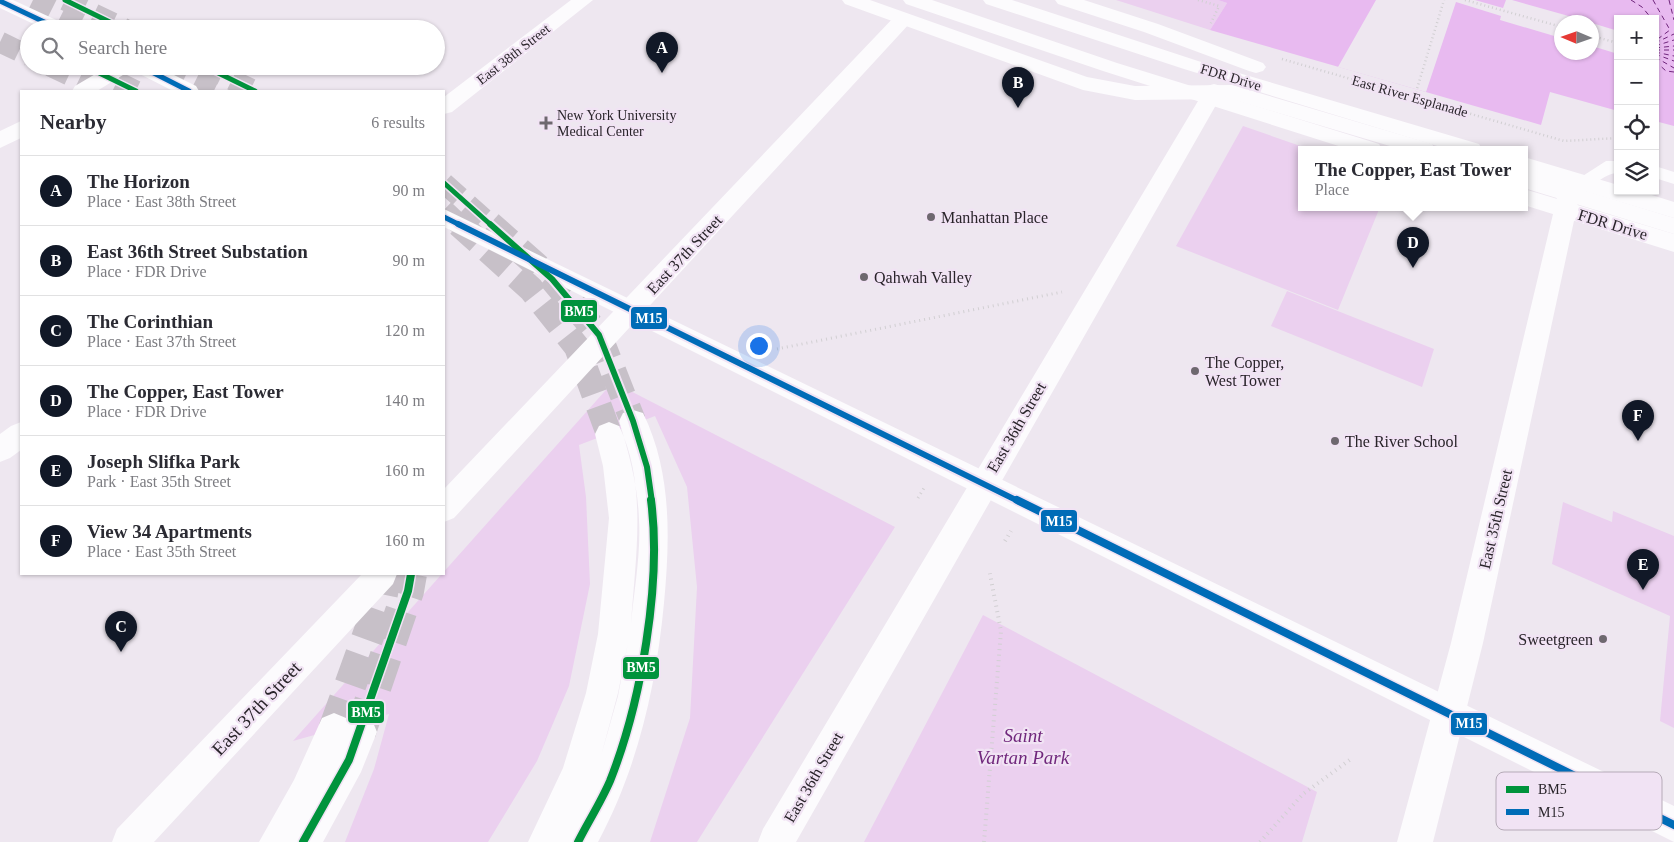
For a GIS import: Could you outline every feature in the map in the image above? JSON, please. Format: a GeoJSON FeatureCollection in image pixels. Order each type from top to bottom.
{"type":"FeatureCollection","features":[{"type":"Feature","properties":{"kind":"main road","name":"East 38th Street"},"geometry":{"type":"LineString","coordinates":[[445,106],[583,0]]}},
{"type":"Feature","properties":{"kind":"main road","name":"FDR Drive"},"geometry":{"type":"LineString","coordinates":[[852,0],[908,10],[1110,68],[1361,146]]}},
{"type":"Feature","properties":{"kind":"main road","name":"FDR Drive"},"geometry":{"type":"LineString","coordinates":[[993,0],[1097,35],[1327,107],[1461,146]]}},
{"type":"Feature","properties":{"kind":"main road"},"geometry":{"type":"LineString","coordinates":[[1065,0],[1151,28],[1260,69],[1327,107]]}},
{"type":"Feature","properties":{"kind":"main road"},"geometry":{"type":"LineString","coordinates":[[1085,0],[1159,30],[1297,110]]}},
{"type":"Feature","properties":{"kind":"main road"},"geometry":{"type":"LineString","coordinates":[[0,2],[41,20]]}},
{"type":"Feature","properties":{"kind":"main road","name":"FDR Drive"},"geometry":{"type":"LineString","coordinates":[[908,10],[1083,83],[1135,93],[1232,92],[1414,146]]}},
{"type":"Feature","properties":{"kind":"main road","name":"East 37th Street"},"geometry":{"type":"LineString","coordinates":[[445,508],[908,10]]}},
{"type":"Feature","properties":{"kind":"main road"},"geometry":{"type":"LineString","coordinates":[[0,23],[20,24]]}},
{"type":"Feature","properties":{"kind":"main road"},"geometry":{"type":"LineString","coordinates":[[84,90],[109,75]]}},
{"type":"Feature","properties":{"kind":"main road"},"geometry":{"type":"LineString","coordinates":[[157,75],[187,90]]}},
{"type":"Feature","properties":{"kind":"main road","name":"East 36th Street"},"geometry":{"type":"LineString","coordinates":[[776,842],[1098,285],[1214,91]]}},
{"type":"Feature","properties":{"kind":"main road"},"geometry":{"type":"LineString","coordinates":[[0,140],[20,129]]}},
{"type":"Feature","properties":{"kind":"main road","name":"FDR Drive"},"geometry":{"type":"LineString","coordinates":[[1528,166],[1674,210]]}},
{"type":"Feature","properties":{"kind":"main road","name":"FDR Drive"},"geometry":{"type":"LineString","coordinates":[[1528,181],[1674,226]]}},
{"type":"Feature","properties":{"kind":"main road","name":"East 35th Street"},"geometry":{"type":"LineString","coordinates":[[1415,842],[1426,796],[1450,715],[1569,194]]}},
{"type":"Feature","properties":{"kind":"main road","name":"FDR Drive"},"geometry":{"type":"LineString","coordinates":[[1528,198],[1674,243]]}},
{"type":"Feature","properties":{"kind":"main road"},"geometry":{"type":"LineString","coordinates":[[445,217],[1566,772]]}},
{"type":"Feature","properties":{"kind":"main road"},"geometry":{"type":"LineString","coordinates":[[578,842],[594,778],[621,570],[624,518],[617,466],[621,427]]}},
{"type":"Feature","properties":{"kind":"main road"},"geometry":{"type":"LineString","coordinates":[[0,450],[20,435]]}},
{"type":"Feature","properties":{"kind":"main road","name":"East 37th Street"},"geometry":{"type":"LineString","coordinates":[[130,842],[381,575]]}},
{"type":"Feature","properties":{"kind":"main road"},"geometry":{"type":"LineString","coordinates":[[277,842],[306,792],[347,731],[348,760],[302,842]]}},
{"type":"Feature","properties":{"kind":"main road"},"geometry":{"type":"LineString","coordinates":[[534,842],[594,778]]}},
{"type":"Feature","properties":{"kind":"main road"},"geometry":{"type":"LineString","coordinates":[[546,842],[594,778]]}},
{"type":"Feature","properties":{"kind":"main road"},"geometry":{"type":"LineString","coordinates":[[1662,819],[1674,825]]}},
{"type":"Feature","properties":{"kind":"lane"},"geometry":{"type":"LineString","coordinates":[[1569,194],[1606,167],[1614,167]]}},
{"type":"Feature","properties":{"kind":"lane"},"geometry":{"type":"LineString","coordinates":[[1659,173],[1674,178]]}},
{"type":"Feature","properties":{"kind":"path"},"geometry":{"type":"LineString","coordinates":[[1198,0],[1219,6],[1206,32]]}},
{"type":"Feature","properties":{"kind":"path"},"geometry":{"type":"LineString","coordinates":[[1416,92],[1444,0]]}},
{"type":"Feature","properties":{"kind":"path"},"geometry":{"type":"LineString","coordinates":[[1465,0],[1554,25]]}},
{"type":"Feature","properties":{"kind":"path"},"geometry":{"type":"LineString","coordinates":[[1599,38],[1614,42]]}},
{"type":"Feature","properties":{"kind":"path","name":"East River Esplanade"},"geometry":{"type":"LineString","coordinates":[[1280,59],[1564,141],[1614,138]]}},
{"type":"Feature","properties":{"kind":"path"},"geometry":{"type":"LineString","coordinates":[[729,358],[1098,285]]}},
{"type":"Feature","properties":{"kind":"path"},"geometry":{"type":"LineString","coordinates":[[918,498],[925,487]]}},
{"type":"Feature","properties":{"kind":"path"},"geometry":{"type":"LineString","coordinates":[[1005,541],[1011,531]]}},
{"type":"Feature","properties":{"kind":"path"},"geometry":{"type":"LineString","coordinates":[[984,842],[1001,631],[988,569]]}},
{"type":"Feature","properties":{"kind":"path"},"geometry":{"type":"LineString","coordinates":[[1260,842],[1303,794],[1351,759]]}},
{"type":"Feature","properties":{"kind":"green space"},"geometry":{"type":"Polygon","coordinates":[[[1116,0],[1218,0],[1227,3],[1210,30],[1116,0]]]}},
{"type":"Feature","properties":{"kind":"green space"},"geometry":{"type":"Polygon","coordinates":[[[1243,126],[1300,146],[1298,146],[1298,211],[1378,211],[1338,310],[1176,246],[1243,126]]]}},
{"type":"Feature","properties":{"kind":"green space"},"geometry":{"type":"Polygon","coordinates":[[[1287,291],[1434,349],[1422,387],[1271,326],[1287,291]]]}},
{"type":"Feature","properties":{"kind":"green space"},"geometry":{"type":"Polygon","coordinates":[[[613,382],[895,527],[697,842],[650,842],[690,718],[697,587],[687,487],[655,416],[579,445],[586,497],[590,584],[569,686],[537,761],[488,842],[345,842],[374,769],[389,714],[293,741],[441,575],[445,575],[445,570],[613,382]]]}},
{"type":"Feature","properties":{"kind":"green space"},"geometry":{"type":"Polygon","coordinates":[[[1563,502],[1612,522],[1613,511],[1674,536],[1674,728],[1660,721],[1670,616],[1552,564],[1563,502]]]}},
{"type":"Feature","properties":{"kind":"green space","name":"Saint Vartan Park"},"geometry":{"type":"Polygon","coordinates":[[[983,615],[1317,792],[1302,842],[864,842],[983,615]]]}},
{"type":"Feature","properties":{"kind":"shaded area"},"geometry":{"type":"Polygon","coordinates":[[[1218,0],[1674,0],[1674,126],[1659,122],[1659,15],[1614,15],[1614,110],[1550,92],[1541,125],[1210,30],[1227,3],[1218,0]]]}},
{"type":"Feature","properties":{"kind":"pier"},"geometry":{"type":"Polygon","coordinates":[[[1376,0],[1475,0],[1503,8],[1506,0],[1512,0],[1565,15],[1554,15],[1554,36],[1500,20],[1501,16],[1456,2],[1426,92],[1338,67],[1376,0]]]}},
{"type":"Feature","properties":{"kind":"pier"},"geometry":{"type":"Polygon","coordinates":[[[1599,25],[1614,30],[1614,53],[1599,48],[1599,25]]]}},
{"type":"Feature","properties":{"kind":"ferry route"},"geometry":{"type":"LineString","coordinates":[[1631,0],[1642,7],[1649,15]]}},
{"type":"Feature","properties":{"kind":"ferry route"},"geometry":{"type":"LineString","coordinates":[[1653,0],[1670,30],[1659,38]]}},
{"type":"Feature","properties":{"kind":"ferry route"},"geometry":{"type":"LineString","coordinates":[[1669,0],[1674,20]]}},
{"type":"Feature","properties":{"kind":"ferry route"},"geometry":{"type":"LineString","coordinates":[[1659,41],[1674,34]]}},
{"type":"Feature","properties":{"kind":"ferry route"},"geometry":{"type":"LineString","coordinates":[[1659,45],[1674,40]]}},
{"type":"Feature","properties":{"kind":"ferry route"},"geometry":{"type":"LineString","coordinates":[[1659,48],[1674,46]]}},
{"type":"Feature","properties":{"kind":"ferry route"},"geometry":{"type":"LineString","coordinates":[[1659,50],[1674,50]]}},
{"type":"Feature","properties":{"kind":"ferry route"},"geometry":{"type":"LineString","coordinates":[[1659,53],[1674,56]]}},
{"type":"Feature","properties":{"kind":"ferry route"},"geometry":{"type":"LineString","coordinates":[[1659,55],[1674,61]]}},
{"type":"Feature","properties":{"kind":"ferry route"},"geometry":{"type":"LineString","coordinates":[[1659,59],[1674,68]]}},
{"type":"Feature","properties":{"kind":"ferry route"},"geometry":{"type":"LineString","coordinates":[[1659,65],[1666,71],[1674,72]]}},
{"type":"Feature","properties":{"kind":"tunnel"},"geometry":{"type":"LineString","coordinates":[[33,0],[73,20]]}},
{"type":"Feature","properties":{"kind":"tunnel"},"geometry":{"type":"LineString","coordinates":[[65,0],[106,20]]}},
{"type":"Feature","properties":{"kind":"tunnel"},"geometry":{"type":"LineString","coordinates":[[0,42],[20,52]]}},
{"type":"Feature","properties":{"kind":"tunnel"},"geometry":{"type":"LineString","coordinates":[[69,75],[101,90]]}},
{"type":"Feature","properties":{"kind":"tunnel"},"geometry":{"type":"LineString","coordinates":[[103,75],[134,90]]}},
{"type":"Feature","properties":{"kind":"tunnel"},"geometry":{"type":"LineString","coordinates":[[185,75],[216,90]]}},
{"type":"Feature","properties":{"kind":"tunnel"},"geometry":{"type":"LineString","coordinates":[[222,75],[253,90]]}},
{"type":"Feature","properties":{"kind":"tunnel"},"geometry":{"type":"LineString","coordinates":[[445,184],[491,225]]}},
{"type":"Feature","properties":{"kind":"tunnel"},"geometry":{"type":"LineString","coordinates":[[445,211],[460,225]]}},
{"type":"Feature","properties":{"kind":"tunnel"},"geometry":{"type":"LineString","coordinates":[[459,224],[531,289],[577,347],[609,434]]}},
{"type":"Feature","properties":{"kind":"tunnel"},"geometry":{"type":"LineString","coordinates":[[490,224],[552,279],[599,335],[633,421]]}},
{"type":"Feature","properties":{"kind":"tunnel"},"geometry":{"type":"LineString","coordinates":[[334,730],[380,603],[386,575]]}},
{"type":"Feature","properties":{"kind":"tunnel"},"geometry":{"type":"LineString","coordinates":[[360,732],[408,591],[411,575]]}},
{"type":"Feature","properties":{"kind":"transit line","name":"BM5"},"geometry":{"type":"LineString","coordinates":[[65,0],[106,20]]}},
{"type":"Feature","properties":{"kind":"transit line","name":"M15"},"geometry":{"type":"LineString","coordinates":[[0,1],[40,20]]}},
{"type":"Feature","properties":{"kind":"transit line","name":"BM5"},"geometry":{"type":"LineString","coordinates":[[103,75],[134,90]]}},
{"type":"Feature","properties":{"kind":"transit line","name":"M15"},"geometry":{"type":"LineString","coordinates":[[158,75],[187,90]]}},
{"type":"Feature","properties":{"kind":"transit line","name":"BM5"},"geometry":{"type":"LineString","coordinates":[[222,75],[253,90]]}},
{"type":"Feature","properties":{"kind":"transit line","name":"BM5"},"geometry":{"type":"LineString","coordinates":[[445,184],[552,279],[599,335],[633,421],[647,467],[654,520],[653,572],[647,635],[636,695],[625,739],[609,783],[578,842]]}},
{"type":"Feature","properties":{"kind":"transit line","name":"M15"},"geometry":{"type":"LineString","coordinates":[[445,217],[1567,772]]}},
{"type":"Feature","properties":{"kind":"transit line","name":"BM5"},"geometry":{"type":"LineString","coordinates":[[303,842],[349,760],[408,591],[411,575]]}},
{"type":"Feature","properties":{"kind":"transit line","name":"M15"},"geometry":{"type":"LineString","coordinates":[[1662,819],[1674,825]]}},
{"type":"Feature","properties":{"kind":"place","name":"The Horizon"},"geometry":{"type":"Point","coordinates":[662,73]}},
{"type":"Feature","properties":{"kind":"place","name":"East 36th Street Substation"},"geometry":{"type":"Point","coordinates":[1018,108]}},
{"type":"Feature","properties":{"kind":"place","name":"New York University Medical Center"},"geometry":{"type":"Point","coordinates":[546,123]}},
{"type":"Feature","properties":{"kind":"place","name":"Manhattan Place"},"geometry":{"type":"Point","coordinates":[931,217]}},
{"type":"Feature","properties":{"kind":"place","name":"The Copper, East Tower"},"geometry":{"type":"Point","coordinates":[1413,268]}},
{"type":"Feature","properties":{"kind":"place","name":"Qahwah Valley"},"geometry":{"type":"Point","coordinates":[864,277]}},
{"type":"Feature","properties":{"kind":"place","name":"The Copper, West Tower"},"geometry":{"type":"Point","coordinates":[1195,371]}},
{"type":"Feature","properties":{"kind":"place","name":"The River School"},"geometry":{"type":"Point","coordinates":[1335,441]}},
{"type":"Feature","properties":{"kind":"place","name":"View 34 Apartments"},"geometry":{"type":"Point","coordinates":[1638,441]}},
{"type":"Feature","properties":{"kind":"place","name":"Joseph Slifka Park"},"geometry":{"type":"Point","coordinates":[1643,590]}},
{"type":"Feature","properties":{"kind":"place","name":"Sweetgreen"},"geometry":{"type":"Point","coordinates":[1603,639]}},
{"type":"Feature","properties":{"kind":"place","name":"The Corinthian"},"geometry":{"type":"Point","coordinates":[121,652]}}]}
